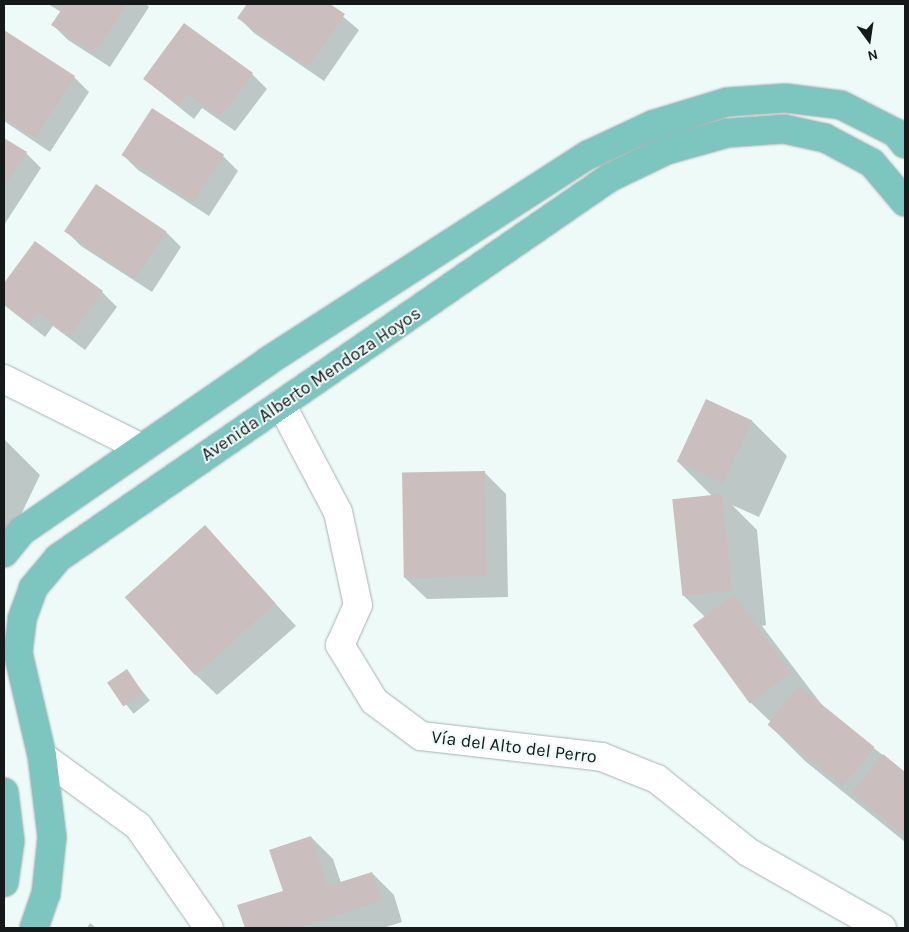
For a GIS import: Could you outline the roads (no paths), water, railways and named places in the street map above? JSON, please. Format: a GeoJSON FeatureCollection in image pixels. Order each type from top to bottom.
{"type":"FeatureCollection","features":[{"type":"Feature","properties":{"kind":"main road"},"geometry":{"type":"LineString","coordinates":[[4,553],[22,531],[268,361],[588,156],[652,126],[727,102],[785,98],[841,105],[896,133],[905,144]]}},
{"type":"Feature","properties":{"kind":"main road","name":"Avenida Alberto Mendoza Hoyos"},"geometry":{"type":"LineString","coordinates":[[34,928],[46,894],[52,837],[42,756],[18,653],[22,619],[33,588],[58,558],[609,178],[667,150],[728,133],[784,129],[825,138],[872,163],[905,202]]}},
{"type":"Feature","properties":{"kind":"main road"},"geometry":{"type":"LineString","coordinates":[[4,792],[10,841],[4,883]]}},
{"type":"Feature","properties":{"kind":"street"},"geometry":{"type":"LineString","coordinates":[[4,379],[142,448]]}},
{"type":"Feature","properties":{"kind":"street","name":"Vía del Alto del Perro"},"geometry":{"type":"LineString","coordinates":[[281,404],[338,512],[358,605],[340,645],[374,701],[422,736],[602,757],[657,779],[748,852],[882,928]]}},
{"type":"Feature","properties":{"kind":"street"},"geometry":{"type":"LineString","coordinates":[[42,756],[138,826],[208,928]]}}]}
